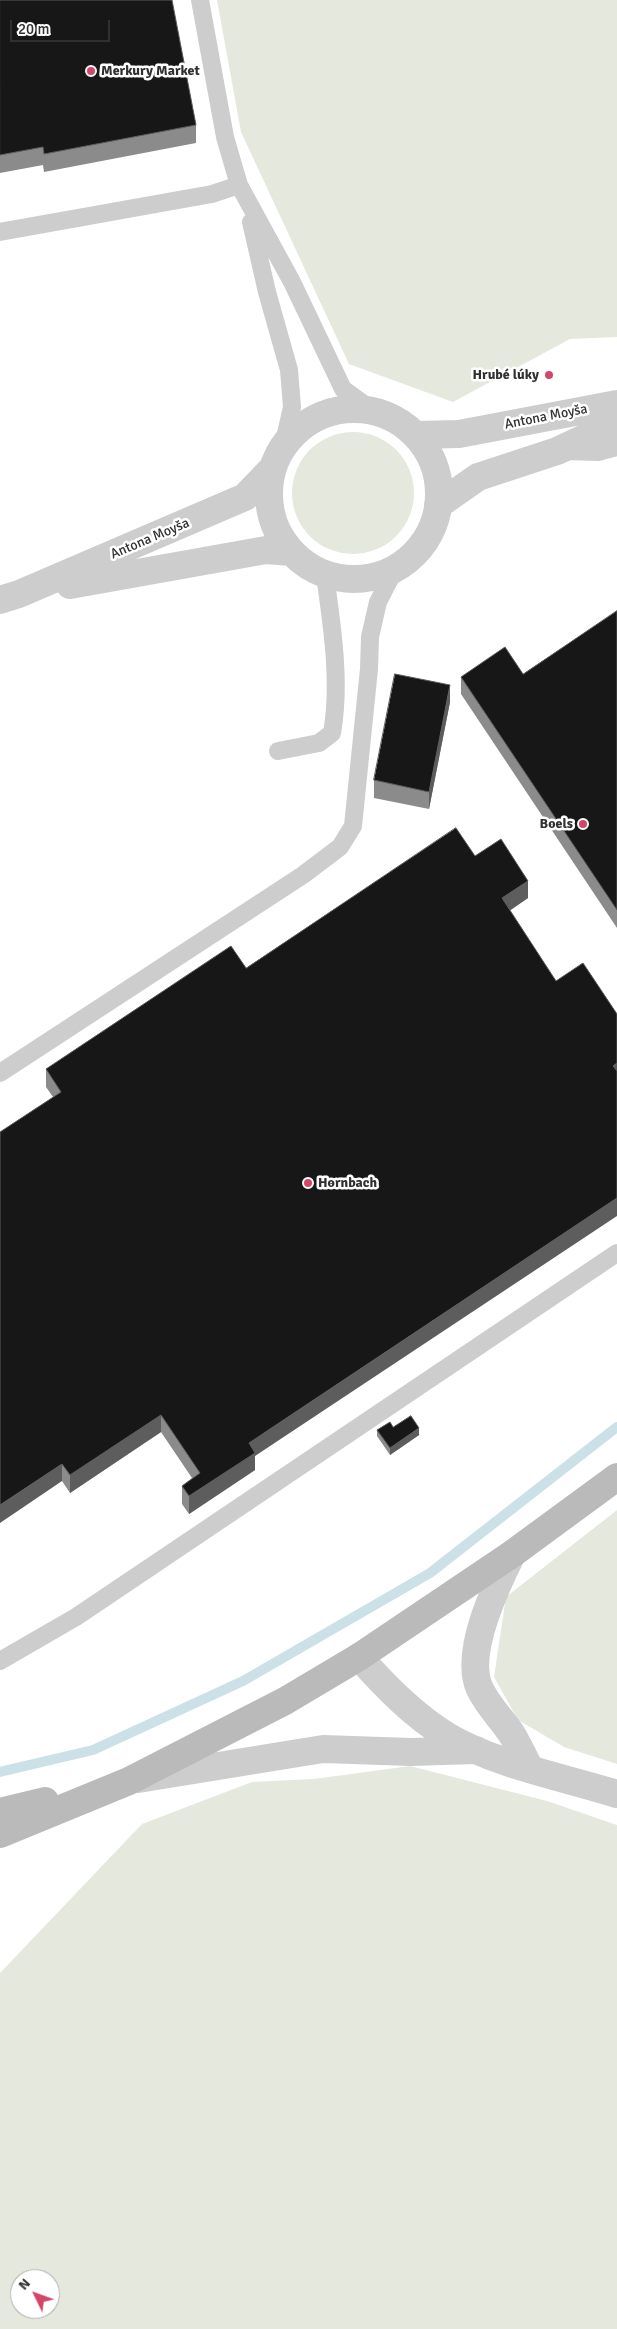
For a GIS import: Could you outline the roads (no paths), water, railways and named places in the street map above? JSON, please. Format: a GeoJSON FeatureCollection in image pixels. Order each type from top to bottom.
{"type":"FeatureCollection","features":[{"type":"Feature","properties":{"kind":"main road"},"geometry":{"type":"LineString","coordinates":[[0,1834],[129,1781],[285,1701],[359,1657],[512,1554],[617,1477]]}},
{"type":"Feature","properties":{"kind":"main road"},"geometry":{"type":"LineString","coordinates":[[0,1812],[129,1781]]}},
{"type":"Feature","properties":{"kind":"street","name":"Antona Moyša"},"geometry":{"type":"LineString","coordinates":[[416,435],[459,434],[617,404]]}},
{"type":"Feature","properties":{"kind":"street"},"geometry":{"type":"LineString","coordinates":[[355,408],[372,410],[396,420],[416,435],[431,456],[435,467],[438,480],[438,505],[436,518],[425,541],[407,560],[396,568],[384,573],[358,579],[325,575],[310,567],[292,552],[276,528],[271,514],[269,484],[278,458],[294,433],[322,414],[355,408]]}},
{"type":"Feature","properties":{"kind":"street","name":"Antona Moyša"},"geometry":{"type":"LineString","coordinates":[[438,505],[478,477],[557,451],[617,423]]}},
{"type":"Feature","properties":{"kind":"street","name":"Antona Moyša"},"geometry":{"type":"LineString","coordinates":[[10,597],[245,497],[278,458]]}},
{"type":"Feature","properties":{"kind":"street","name":"Antona Moyša"},"geometry":{"type":"LineString","coordinates":[[10,597],[214,558],[266,550],[292,552]]}},
{"type":"Feature","properties":{"kind":"street"},"geometry":{"type":"LineString","coordinates":[[512,1554],[497,1585],[486,1618],[476,1662],[479,1687],[490,1706],[512,1734],[529,1767]]}},
{"type":"Feature","properties":{"kind":"street"},"geometry":{"type":"LineString","coordinates":[[359,1657],[391,1692],[447,1736],[476,1750],[617,1794]]}},
{"type":"Feature","properties":{"kind":"street"},"geometry":{"type":"LineString","coordinates":[[129,1781],[323,1748],[411,1752],[476,1750]]}},
{"type":"Feature","properties":{"kind":"lane"},"geometry":{"type":"LineString","coordinates":[[200,0],[225,137],[239,186],[292,282],[343,389],[372,410]]}},
{"type":"Feature","properties":{"kind":"lane"},"geometry":{"type":"LineString","coordinates":[[0,232],[212,194],[239,186]]}},
{"type":"Feature","properties":{"kind":"lane"},"geometry":{"type":"LineString","coordinates":[[247,202],[267,292],[289,370],[292,407],[278,458]]}},
{"type":"Feature","properties":{"kind":"lane"},"geometry":{"type":"LineString","coordinates":[[557,451],[598,452],[617,448]]}},
{"type":"Feature","properties":{"kind":"lane"},"geometry":{"type":"LineString","coordinates":[[0,1073],[303,875],[340,847],[353,826],[368,678],[370,637],[378,602],[396,568]]}},
{"type":"Feature","properties":{"kind":"lane"},"geometry":{"type":"LineString","coordinates":[[278,751],[319,743],[332,733],[335,716],[334,638],[325,575]]}},
{"type":"Feature","properties":{"kind":"lane"},"geometry":{"type":"LineString","coordinates":[[0,1661],[76,1617],[617,1253]]}},
{"type":"Feature","properties":{"kind":"waterway"},"geometry":{"type":"LineString","coordinates":[[0,1772],[93,1750],[243,1681],[430,1573],[617,1427]]}},
{"type":"Feature","properties":{"kind":"place","name":"Merkury Market"},"geometry":{"type":"Point","coordinates":[91,71]}},
{"type":"Feature","properties":{"kind":"place","name":"Hrubé lúky"},"geometry":{"type":"Point","coordinates":[549,375]}},
{"type":"Feature","properties":{"kind":"place","name":"Boels"},"geometry":{"type":"Point","coordinates":[583,824]}},
{"type":"Feature","properties":{"kind":"place","name":"Hornbach"},"geometry":{"type":"Point","coordinates":[308,1183]}}]}
